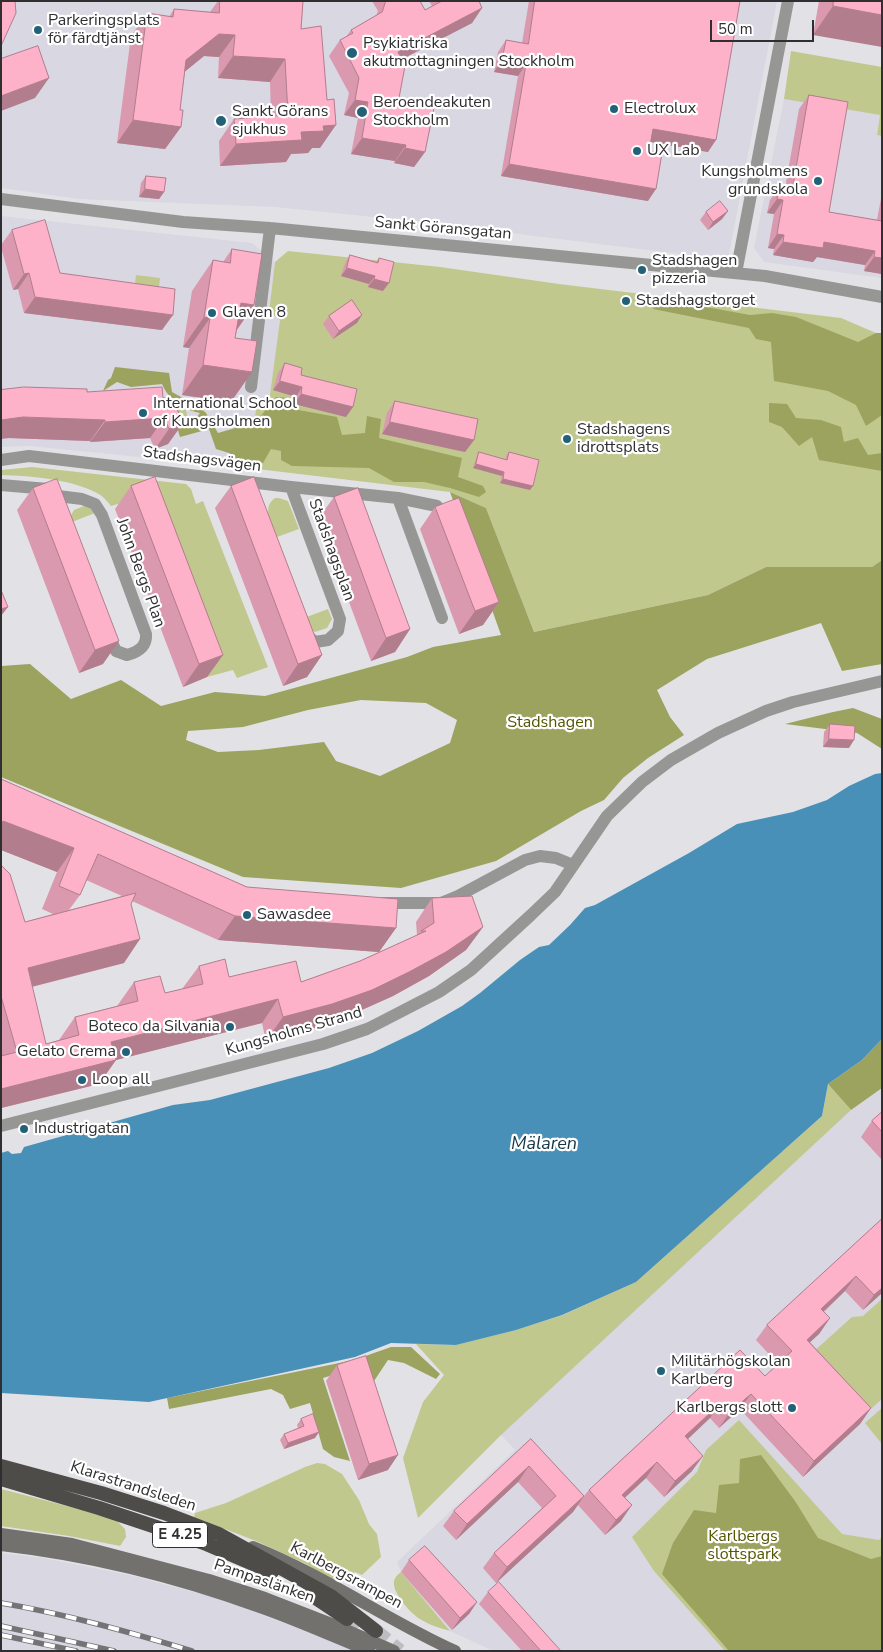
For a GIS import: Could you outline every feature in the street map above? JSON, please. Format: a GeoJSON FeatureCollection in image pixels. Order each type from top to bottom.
{"type":"FeatureCollection","features":[{"type":"Feature","properties":{"kind":"highway","name":"Klarastrandsleden"},"geometry":{"type":"LineString","coordinates":[[1,1466],[101,1493],[164,1513],[219,1534],[331,1596],[376,1631]]}},
{"type":"Feature","properties":{"kind":"highway","name":"Klarastrandsleden"},"geometry":{"type":"LineString","coordinates":[[1,1479],[90,1505],[204,1543],[269,1571],[304,1590],[347,1619]]}},
{"type":"Feature","properties":{"kind":"main road","name":"Pampaslänken"},"geometry":{"type":"LineString","coordinates":[[1,1534],[72,1544],[209,1580],[265,1598],[394,1651]]}},
{"type":"Feature","properties":{"kind":"main road","name":"Karlbergsrampen"},"geometry":{"type":"LineString","coordinates":[[219,1534],[285,1560],[455,1651]]}},
{"type":"Feature","properties":{"kind":"main road","name":"Pampaslänken"},"geometry":{"type":"LineString","coordinates":[[1,1545],[103,1563],[170,1578],[260,1607],[369,1651]]}},
{"type":"Feature","properties":{"kind":"street"},"geometry":{"type":"LineString","coordinates":[[736,274],[788,1]]}},
{"type":"Feature","properties":{"kind":"street","name":"Sankt Göransgatan"},"geometry":{"type":"LineString","coordinates":[[1,199],[183,222],[270,228],[765,276],[882,297]]}},
{"type":"Feature","properties":{"kind":"street"},"geometry":{"type":"LineString","coordinates":[[251,387],[270,228]]}},
{"type":"Feature","properties":{"kind":"street","name":"Stadshagsvägen"},"geometry":{"type":"LineString","coordinates":[[1,460],[29,456],[250,486],[291,487],[398,498],[437,506]]}},
{"type":"Feature","properties":{"kind":"street","name":"John Bergs Plan"},"geometry":{"type":"LineString","coordinates":[[1,485],[48,489],[58,496],[82,498],[95,504],[146,634],[145,645],[134,653],[127,655],[116,651],[103,620]]}},
{"type":"Feature","properties":{"kind":"street","name":"Stadshagsplan"},"geometry":{"type":"LineString","coordinates":[[291,487],[340,619],[338,631],[328,640],[315,642],[306,636],[302,627]]}},
{"type":"Feature","properties":{"kind":"street"},"geometry":{"type":"LineString","coordinates":[[58,496],[62,512]]}},
{"type":"Feature","properties":{"kind":"street"},"geometry":{"type":"LineString","coordinates":[[398,498],[442,618]]}},
{"type":"Feature","properties":{"kind":"street","name":"Kungsholms Strand"},"geometry":{"type":"LineString","coordinates":[[1,1126],[314,1046],[367,1029],[439,992],[472,970],[555,892],[607,816],[623,799],[657,771],[697,744],[766,711],[802,700],[882,681]]}},
{"type":"Feature","properties":{"kind":"street"},"geometry":{"type":"LineString","coordinates":[[368,903],[441,903],[458,896],[525,860],[540,856],[556,858],[573,865]]}},
{"type":"Feature","properties":{"kind":"shaded area"},"geometry":{"type":"Polygon","coordinates":[[[1,1],[777,1],[728,260],[422,222],[275,207],[79,199],[1,188],[1,1]]]}},
{"type":"Feature","properties":{"kind":"shaded area","name":"Kungsholmens grundskola"},"geometry":{"type":"Polygon","coordinates":[[[784,99],[880,115],[877,135],[882,136],[882,278],[764,262],[754,248],[784,99]]]}},
{"type":"Feature","properties":{"kind":"shaded area"},"geometry":{"type":"Polygon","coordinates":[[[1,216],[252,243],[275,262],[269,312],[280,320],[269,402],[256,409],[249,468],[29,446],[1,447],[1,216]]]}},
{"type":"Feature","properties":{"kind":"shaded area","name":"Militärhögskolan Karlberg"},"geometry":{"type":"Polygon","coordinates":[[[882,1088],[882,1651],[493,1651],[450,1631],[401,1572],[397,1562],[515,1450],[416,1344],[456,1345],[851,1110],[882,1088]]]}},
{"type":"Feature","properties":{"kind":"shaded area"},"geometry":{"type":"Polygon","coordinates":[[[1,1553],[43,1558],[129,1575],[220,1599],[358,1651],[1,1651],[1,1553]]]}},
{"type":"Feature","properties":{"kind":"green space"},"geometry":{"type":"Polygon","coordinates":[[[791,51],[882,67],[882,136],[877,135],[880,115],[784,99],[791,51]]]}},
{"type":"Feature","properties":{"kind":"green space","name":"Stadshagens idrottsplats"},"geometry":{"type":"Polygon","coordinates":[[[288,251],[440,267],[559,284],[841,318],[876,333],[882,356],[882,560],[872,567],[766,567],[708,595],[534,632],[486,508],[450,492],[249,468],[256,409],[269,402],[280,320],[269,312],[275,262],[288,251]]]}},
{"type":"Feature","properties":{"kind":"green space"},"geometry":{"type":"Polygon","coordinates":[[[136,275],[160,278],[158,295],[134,292],[136,275]]]}},
{"type":"Feature","properties":{"kind":"green space"},"geometry":{"type":"Polygon","coordinates":[[[657,298],[750,315],[772,313],[796,317],[858,342],[876,333],[882,333],[882,415],[866,426],[856,405],[828,391],[774,381],[771,342],[756,339],[749,328],[653,309],[657,298]]]}},
{"type":"Feature","properties":{"kind":"green space"},"geometry":{"type":"Polygon","coordinates":[[[115,367],[169,373],[172,392],[206,413],[218,433],[256,422],[276,397],[288,398],[293,409],[337,417],[342,435],[365,433],[367,416],[381,419],[379,438],[462,458],[458,477],[483,486],[486,492],[479,497],[424,482],[394,482],[369,468],[292,466],[281,460],[281,451],[271,449],[263,463],[238,460],[229,453],[216,449],[209,429],[180,437],[177,427],[193,422],[200,413],[177,403],[162,384],[131,387],[117,382],[103,391],[115,367]]]}},
{"type":"Feature","properties":{"kind":"green space"},"geometry":{"type":"Polygon","coordinates":[[[769,403],[787,404],[796,418],[821,420],[841,427],[844,442],[858,438],[868,455],[882,453],[882,471],[819,460],[812,437],[799,446],[782,427],[769,422],[769,403]]]}},
{"type":"Feature","properties":{"kind":"green space"},"geometry":{"type":"Polygon","coordinates":[[[185,406],[188,419],[173,426],[168,415],[185,406]]]}},
{"type":"Feature","properties":{"kind":"green space"},"geometry":{"type":"Polygon","coordinates":[[[32,467],[186,484],[191,489],[196,504],[203,501],[268,667],[237,678],[233,670],[207,677],[155,539],[145,496],[111,506],[99,494],[75,484],[38,477],[1,475],[1,470],[32,467]]]}},
{"type":"Feature","properties":{"kind":"green space","name":"Stadshagen"},"geometry":{"type":"Polygon","coordinates":[[[450,492],[486,508],[534,632],[708,595],[766,567],[872,567],[882,560],[882,664],[842,671],[821,623],[707,659],[657,690],[670,717],[684,735],[648,758],[623,778],[604,800],[581,811],[496,861],[401,888],[243,877],[1,777],[1,666],[30,664],[71,699],[121,680],[161,706],[215,692],[265,696],[407,657],[433,647],[501,635],[450,492]],[[361,700],[308,710],[243,727],[188,731],[186,740],[218,752],[259,750],[324,742],[336,761],[380,776],[450,743],[457,720],[426,703],[361,700]]]}},
{"type":"Feature","properties":{"kind":"green space"},"geometry":{"type":"Polygon","coordinates":[[[275,498],[288,501],[299,529],[277,537],[268,511],[271,502],[275,498]]]}},
{"type":"Feature","properties":{"kind":"green space"},"geometry":{"type":"Polygon","coordinates":[[[84,506],[92,509],[95,513],[72,522],[70,517],[74,510],[84,506]]]}},
{"type":"Feature","properties":{"kind":"green space"},"geometry":{"type":"Polygon","coordinates":[[[328,609],[332,619],[327,628],[315,632],[311,630],[304,618],[328,609]]]}},
{"type":"Feature","properties":{"kind":"green space"},"geometry":{"type":"Polygon","coordinates":[[[853,708],[882,719],[882,749],[857,733],[785,724],[833,712],[853,708]]]}},
{"type":"Feature","properties":{"kind":"green space"},"geometry":{"type":"Polygon","coordinates":[[[882,1039],[882,1088],[851,1110],[828,1084],[862,1060],[882,1039]]]}},
{"type":"Feature","properties":{"kind":"green space"},"geometry":{"type":"Polygon","coordinates":[[[828,1084],[851,1110],[501,1435],[418,1518],[403,1458],[423,1402],[444,1375],[416,1344],[456,1345],[516,1330],[563,1315],[636,1282],[822,1116],[828,1084]]]}},
{"type":"Feature","properties":{"kind":"green space"},"geometry":{"type":"Polygon","coordinates":[[[882,1299],[882,1399],[864,1415],[811,1354],[852,1317],[863,1316],[882,1299]]]}},
{"type":"Feature","properties":{"kind":"green space"},"geometry":{"type":"Polygon","coordinates":[[[391,1347],[411,1347],[440,1374],[436,1379],[404,1363],[388,1360],[374,1381],[356,1368],[323,1378],[350,1461],[334,1457],[323,1449],[310,1403],[290,1409],[283,1395],[271,1389],[169,1409],[167,1398],[354,1360],[391,1347]]]}},
{"type":"Feature","properties":{"kind":"green space"},"geometry":{"type":"Polygon","coordinates":[[[882,1408],[882,1444],[865,1423],[882,1408]]]}},
{"type":"Feature","properties":{"kind":"green space","name":"Karlbergs slottspark"},"geometry":{"type":"Polygon","coordinates":[[[739,1420],[842,1534],[879,1540],[882,1537],[882,1651],[725,1651],[654,1571],[632,1537],[697,1472],[706,1450],[739,1420]]]}},
{"type":"Feature","properties":{"kind":"green space","name":"Karlbergs slottspark"},"geometry":{"type":"Polygon","coordinates":[[[761,1455],[795,1501],[818,1538],[871,1559],[882,1556],[882,1651],[729,1651],[662,1574],[673,1543],[694,1510],[716,1513],[719,1485],[739,1483],[740,1459],[761,1455]]]}},
{"type":"Feature","properties":{"kind":"green space"},"geometry":{"type":"Polygon","coordinates":[[[317,1463],[325,1464],[342,1474],[359,1500],[369,1524],[377,1534],[381,1557],[362,1575],[355,1572],[345,1579],[333,1580],[304,1563],[256,1541],[194,1517],[195,1513],[226,1503],[317,1463]]]}},
{"type":"Feature","properties":{"kind":"green space"},"geometry":{"type":"Polygon","coordinates":[[[1,1489],[98,1514],[117,1521],[125,1529],[126,1537],[120,1546],[1,1526],[1,1489]]]}},
{"type":"Feature","properties":{"kind":"green space"},"geometry":{"type":"Polygon","coordinates":[[[401,1572],[450,1631],[416,1617],[404,1604],[397,1594],[394,1585],[395,1579],[401,1572]]]}},
{"type":"Feature","properties":{"kind":"water","name":"Mälaren"},"geometry":{"type":"Polygon","coordinates":[[[882,773],[882,1039],[862,1060],[828,1084],[822,1116],[636,1282],[562,1315],[516,1330],[456,1345],[391,1343],[355,1357],[149,1402],[1,1393],[1,1153],[8,1151],[12,1154],[21,1153],[24,1147],[173,1105],[210,1100],[329,1068],[372,1053],[418,1031],[462,1006],[520,960],[539,947],[549,945],[585,908],[595,905],[737,824],[793,812],[827,800],[849,786],[875,774],[882,773]]]}},
{"type":"Feature","properties":{"kind":"building"},"geometry":{"type":"Polygon","coordinates":[[[1,1],[15,1],[16,13],[1,46],[1,1]]]}},
{"type":"Feature","properties":{"kind":"building"},"geometry":{"type":"Polygon","coordinates":[[[220,1],[303,1],[301,29],[321,26],[327,100],[334,99],[336,125],[323,126],[324,131],[301,132],[302,140],[236,144],[234,119],[288,115],[285,59],[233,56],[235,35],[219,34],[186,60],[180,110],[183,110],[181,127],[133,120],[147,13],[173,17],[174,9],[219,13],[220,1]]]}},
{"type":"Feature","properties":{"kind":"building"},"geometry":{"type":"Polygon","coordinates":[[[386,1],[420,1],[425,10],[442,1],[479,1],[482,8],[398,52],[405,66],[399,98],[435,103],[425,152],[405,148],[406,145],[362,138],[368,102],[355,100],[359,78],[340,40],[353,33],[351,30],[382,12],[386,1]]]}},
{"type":"Feature","properties":{"kind":"building","name":"Electrolux"},"geometry":{"type":"Polygon","coordinates":[[[535,1],[740,1],[716,140],[653,129],[649,151],[662,153],[656,189],[509,164],[526,64],[502,60],[506,40],[528,44],[535,1]]]}},
{"type":"Feature","properties":{"kind":"building"},"geometry":{"type":"Polygon","coordinates":[[[834,1],[882,1],[882,15],[833,6],[834,1]]]}},
{"type":"Feature","properties":{"kind":"building"},"geometry":{"type":"Polygon","coordinates":[[[38,46],[49,78],[1,96],[1,59],[38,46]]]}},
{"type":"Feature","properties":{"kind":"building"},"geometry":{"type":"Polygon","coordinates":[[[809,95],[848,102],[829,212],[882,221],[882,258],[874,257],[875,251],[824,242],[823,248],[783,242],[784,235],[777,234],[783,200],[777,199],[779,187],[792,189],[809,95]]]}},
{"type":"Feature","properties":{"kind":"building"},"geometry":{"type":"Polygon","coordinates":[[[146,176],[166,178],[164,192],[145,189],[146,176]]]}},
{"type":"Feature","properties":{"kind":"building"},"geometry":{"type":"Polygon","coordinates":[[[720,201],[728,211],[713,222],[706,212],[720,201]]]}},
{"type":"Feature","properties":{"kind":"building"},"geometry":{"type":"Polygon","coordinates":[[[45,220],[60,273],[175,289],[173,315],[35,297],[29,273],[24,274],[12,230],[45,220]]]}},
{"type":"Feature","properties":{"kind":"building"},"geometry":{"type":"Polygon","coordinates":[[[232,249],[262,254],[254,305],[241,303],[235,338],[257,341],[252,372],[203,365],[210,318],[204,317],[213,260],[230,263],[232,249]]]}},
{"type":"Feature","properties":{"kind":"building"},"geometry":{"type":"Polygon","coordinates":[[[350,255],[378,263],[379,258],[394,262],[389,283],[374,279],[375,276],[347,268],[350,255]]]}},
{"type":"Feature","properties":{"kind":"building"},"geometry":{"type":"Polygon","coordinates":[[[352,300],[362,315],[339,331],[329,316],[352,300]]]}},
{"type":"Feature","properties":{"kind":"building"},"geometry":{"type":"Polygon","coordinates":[[[285,363],[302,368],[301,375],[357,389],[353,407],[301,394],[302,387],[280,381],[285,363]]]}},
{"type":"Feature","properties":{"kind":"building"},"geometry":{"type":"Polygon","coordinates":[[[24,387],[87,389],[87,392],[162,387],[163,398],[172,397],[183,423],[169,429],[164,418],[105,422],[105,420],[23,417],[1,420],[1,390],[24,387]]]}},
{"type":"Feature","properties":{"kind":"building"},"geometry":{"type":"Polygon","coordinates":[[[395,401],[478,419],[474,440],[390,422],[395,401]]]}},
{"type":"Feature","properties":{"kind":"building"},"geometry":{"type":"Polygon","coordinates":[[[479,452],[507,460],[509,452],[539,460],[533,486],[503,479],[504,472],[476,464],[479,452]]]}},
{"type":"Feature","properties":{"kind":"building"},"geometry":{"type":"Polygon","coordinates":[[[155,477],[223,655],[199,664],[131,486],[155,477]]]}},
{"type":"Feature","properties":{"kind":"building"},"geometry":{"type":"Polygon","coordinates":[[[254,477],[322,655],[298,664],[231,486],[254,477]]]}},
{"type":"Feature","properties":{"kind":"building"},"geometry":{"type":"Polygon","coordinates":[[[57,479],[119,641],[95,650],[33,488],[57,479]]]}},
{"type":"Feature","properties":{"kind":"building"},"geometry":{"type":"Polygon","coordinates":[[[358,488],[410,629],[386,638],[334,497],[358,488]]]}},
{"type":"Feature","properties":{"kind":"building"},"geometry":{"type":"Polygon","coordinates":[[[459,498],[499,602],[475,611],[435,507],[459,498]]]}},
{"type":"Feature","properties":{"kind":"building"},"geometry":{"type":"Polygon","coordinates":[[[1,590],[8,607],[1,609],[1,590]]]}},
{"type":"Feature","properties":{"kind":"building"},"geometry":{"type":"Polygon","coordinates":[[[830,724],[855,726],[854,740],[829,739],[830,724]]]}},
{"type":"Feature","properties":{"kind":"building"},"geometry":{"type":"Polygon","coordinates":[[[1,779],[247,887],[398,899],[396,928],[235,916],[98,854],[80,895],[59,886],[74,848],[3,821],[1,827],[1,779]]]}},
{"type":"Feature","properties":{"kind":"building"},"geometry":{"type":"Polygon","coordinates":[[[1,865],[10,874],[25,922],[136,893],[131,904],[140,939],[28,968],[46,1044],[79,1035],[75,1017],[138,1001],[134,982],[160,976],[165,993],[203,984],[199,966],[225,959],[229,977],[296,961],[301,982],[360,961],[426,931],[421,931],[434,923],[432,898],[472,896],[483,927],[446,952],[409,972],[372,990],[332,1004],[283,1017],[278,999],[111,1042],[116,1060],[1,1089],[1,1056],[17,1052],[1,996],[1,865]]]}},
{"type":"Feature","properties":{"kind":"building"},"geometry":{"type":"Polygon","coordinates":[[[882,1112],[882,1132],[872,1121],[882,1112]]]}},
{"type":"Feature","properties":{"kind":"building"},"geometry":{"type":"Polygon","coordinates":[[[882,1219],[882,1288],[874,1295],[856,1276],[821,1309],[830,1318],[807,1340],[871,1408],[814,1461],[751,1394],[730,1412],[721,1403],[685,1436],[703,1456],[675,1481],[657,1462],[622,1495],[632,1505],[616,1520],[589,1490],[740,1350],[765,1376],[792,1351],[767,1325],[882,1219]]]}},
{"type":"Feature","properties":{"kind":"building"},"geometry":{"type":"Polygon","coordinates":[[[366,1356],[398,1455],[369,1464],[337,1365],[366,1356]]]}},
{"type":"Feature","properties":{"kind":"building"},"geometry":{"type":"Polygon","coordinates":[[[313,1414],[319,1432],[288,1443],[284,1434],[304,1426],[301,1419],[313,1414]]]}},
{"type":"Feature","properties":{"kind":"building"},"geometry":{"type":"Polygon","coordinates":[[[531,1439],[584,1496],[507,1567],[494,1553],[556,1496],[529,1466],[467,1524],[454,1511],[531,1439]]]}},
{"type":"Feature","properties":{"kind":"building"},"geometry":{"type":"Polygon","coordinates":[[[425,1546],[477,1602],[460,1618],[409,1560],[425,1546]]]}},
{"type":"Feature","properties":{"kind":"building"},"geometry":{"type":"Polygon","coordinates":[[[499,1582],[561,1651],[541,1651],[488,1592],[499,1582]]]}},
{"type":"Feature","properties":{"kind":"tunnel"},"geometry":{"type":"LineString","coordinates":[[347,1619],[371,1640]]}},
{"type":"Feature","properties":{"kind":"tunnel"},"geometry":{"type":"LineString","coordinates":[[376,1631],[400,1651]]}},
{"type":"Feature","properties":{"kind":"railway"},"geometry":{"type":"LineString","coordinates":[[1,1603],[97,1624],[192,1651]]}},
{"type":"Feature","properties":{"kind":"railway"},"geometry":{"type":"LineString","coordinates":[[1,1626],[114,1651]]}},
{"type":"Feature","properties":{"kind":"railway"},"geometry":{"type":"LineString","coordinates":[[1,1635],[76,1651]]}},
{"type":"Feature","properties":{"kind":"place","name":"Parkeringsplats för färdtjänst"},"geometry":{"type":"Point","coordinates":[38,30]}},
{"type":"Feature","properties":{"kind":"place","name":"Psykiatriska akutmottagningen Stockholm"},"geometry":{"type":"Point","coordinates":[352,53]}},
{"type":"Feature","properties":{"kind":"place","name":"Electrolux"},"geometry":{"type":"Point","coordinates":[614,109]}},
{"type":"Feature","properties":{"kind":"place","name":"Beroendeakuten Stockholm"},"geometry":{"type":"Point","coordinates":[362,112]}},
{"type":"Feature","properties":{"kind":"place","name":"Sankt Görans sjukhus"},"geometry":{"type":"Point","coordinates":[221,121]}},
{"type":"Feature","properties":{"kind":"place","name":"UX Lab"},"geometry":{"type":"Point","coordinates":[637,151]}},
{"type":"Feature","properties":{"kind":"place","name":"Kungsholmens grundskola"},"geometry":{"type":"Point","coordinates":[818,181]}},
{"type":"Feature","properties":{"kind":"place","name":"Stadshagen pizzeria"},"geometry":{"type":"Point","coordinates":[642,270]}},
{"type":"Feature","properties":{"kind":"place","name":"Stadshagstorget"},"geometry":{"type":"Point","coordinates":[626,301]}},
{"type":"Feature","properties":{"kind":"place","name":"Glaven 8"},"geometry":{"type":"Point","coordinates":[212,313]}},
{"type":"Feature","properties":{"kind":"place","name":"International School of Kungsholmen"},"geometry":{"type":"Point","coordinates":[143,413]}},
{"type":"Feature","properties":{"kind":"place","name":"Stadshagens idrottsplats"},"geometry":{"type":"Point","coordinates":[567,439]}},
{"type":"Feature","properties":{"kind":"place","name":"Sawasdee"},"geometry":{"type":"Point","coordinates":[247,915]}},
{"type":"Feature","properties":{"kind":"place","name":"Boteco da Silvania"},"geometry":{"type":"Point","coordinates":[230,1027]}},
{"type":"Feature","properties":{"kind":"place","name":"Gelato Crema"},"geometry":{"type":"Point","coordinates":[126,1052]}},
{"type":"Feature","properties":{"kind":"place","name":"Loop all"},"geometry":{"type":"Point","coordinates":[82,1080]}},
{"type":"Feature","properties":{"kind":"place","name":"Industrigatan"},"geometry":{"type":"Point","coordinates":[24,1129]}},
{"type":"Feature","properties":{"kind":"place","name":"Militärhögskolan Karlberg"},"geometry":{"type":"Point","coordinates":[661,1371]}},
{"type":"Feature","properties":{"kind":"place","name":"Karlbergs slott"},"geometry":{"type":"Point","coordinates":[792,1408]}}]}
